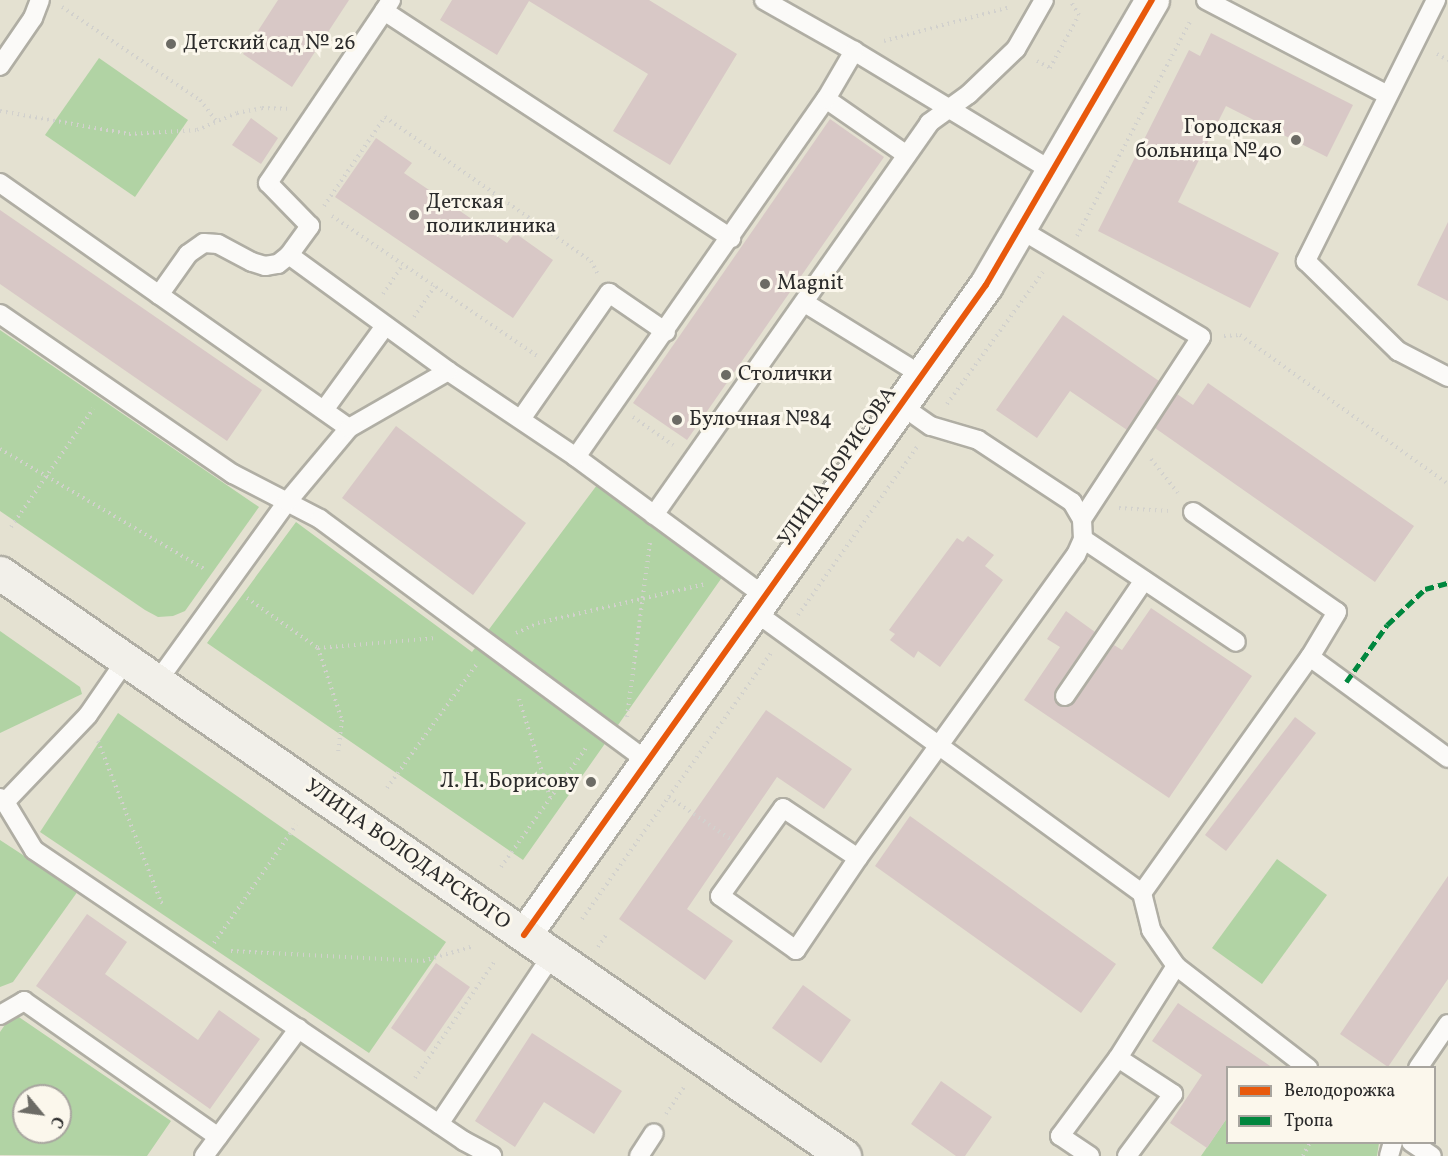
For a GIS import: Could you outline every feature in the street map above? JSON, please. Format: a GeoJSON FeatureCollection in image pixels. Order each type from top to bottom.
{"type":"FeatureCollection","features":[{"type":"Feature","properties":{"kind":"main road","name":"УЛИЦА ВОЛОДАРСКОГО"},"geometry":{"type":"LineString","coordinates":[[0,573],[844,1156]]}},
{"type":"Feature","properties":{"kind":"street","name":"УЛИЦА БОРИСОВА"},"geometry":{"type":"LineString","coordinates":[[524,935],[986,285],[1054,172],[1152,0]]}},
{"type":"Feature","properties":{"kind":"lane"},"geometry":{"type":"LineString","coordinates":[[764,0],[854,51],[1054,172]]}},
{"type":"Feature","properties":{"kind":"lane"},"geometry":{"type":"LineString","coordinates":[[654,515],[805,303],[929,123],[969,94],[1016,49],[1044,0]]}},
{"type":"Feature","properties":{"kind":"lane"},"geometry":{"type":"LineString","coordinates":[[1436,0],[1306,261],[1398,351],[1448,377]]}},
{"type":"Feature","properties":{"kind":"lane"},"geometry":{"type":"LineString","coordinates":[[0,66],[33,18],[48,2]]}},
{"type":"Feature","properties":{"kind":"lane"},"geometry":{"type":"LineString","coordinates":[[159,295],[188,255],[204,243],[218,244],[252,262],[265,266],[278,264],[289,255],[310,226],[268,183],[319,111],[388,5],[730,238]]}},
{"type":"Feature","properties":{"kind":"lane"},"geometry":{"type":"LineString","coordinates":[[1201,5],[1388,95]]}},
{"type":"Feature","properties":{"kind":"lane"},"geometry":{"type":"LineString","coordinates":[[576,457],[666,332],[826,99],[854,51]]}},
{"type":"Feature","properties":{"kind":"lane"},"geometry":{"type":"LineString","coordinates":[[826,99],[907,155]]}},
{"type":"Feature","properties":{"kind":"lane"},"geometry":{"type":"LineString","coordinates":[[0,183],[349,428]]}},
{"type":"Feature","properties":{"kind":"lane"},"geometry":{"type":"LineString","coordinates":[[858,858],[783,808],[720,896],[796,950],[858,858],[1076,555],[1083,539],[1087,513],[1201,336],[1020,229]]}},
{"type":"Feature","properties":{"kind":"lane"},"geometry":{"type":"LineString","coordinates":[[289,255],[448,371],[576,457],[738,577],[785,633],[1142,892],[1151,930],[1176,966],[1305,1066]]}},
{"type":"Feature","properties":{"kind":"lane"},"geometry":{"type":"LineString","coordinates":[[521,419],[609,293],[666,332]]}},
{"type":"Feature","properties":{"kind":"lane"},"geometry":{"type":"LineString","coordinates":[[805,303],[923,376]]}},
{"type":"Feature","properties":{"kind":"lane"},"geometry":{"type":"LineString","coordinates":[[0,314],[233,474],[320,519],[648,762]]}},
{"type":"Feature","properties":{"kind":"lane"},"geometry":{"type":"LineString","coordinates":[[324,410],[385,326]]}},
{"type":"Feature","properties":{"kind":"lane"},"geometry":{"type":"LineString","coordinates":[[157,681],[287,502],[349,428],[448,371]]}},
{"type":"Feature","properties":{"kind":"lane"},"geometry":{"type":"LineString","coordinates":[[902,406],[932,426],[978,440],[1087,513]]}},
{"type":"Feature","properties":{"kind":"lane"},"geometry":{"type":"LineString","coordinates":[[1142,892],[1310,657],[1337,612],[1193,512]]}},
{"type":"Feature","properties":{"kind":"lane"},"geometry":{"type":"LineString","coordinates":[[1083,539],[1236,642]]}},
{"type":"Feature","properties":{"kind":"lane"},"geometry":{"type":"LineString","coordinates":[[1065,696],[1144,580]]}},
{"type":"Feature","properties":{"kind":"lane"},"geometry":{"type":"LineString","coordinates":[[1310,657],[1448,758]]}},
{"type":"Feature","properties":{"kind":"lane"},"geometry":{"type":"LineString","coordinates":[[126,660],[88,715],[2,800],[34,850],[439,1124],[460,1148],[492,1156]]}},
{"type":"Feature","properties":{"kind":"lane"},"geometry":{"type":"LineString","coordinates":[[439,1124],[552,955]]}},
{"type":"Feature","properties":{"kind":"lane"},"geometry":{"type":"LineString","coordinates":[[1090,1156],[1060,1136],[1118,1058],[1176,966]]}},
{"type":"Feature","properties":{"kind":"lane"},"geometry":{"type":"LineString","coordinates":[[0,1015],[24,1001],[218,1137]]}},
{"type":"Feature","properties":{"kind":"lane"},"geometry":{"type":"LineString","coordinates":[[1419,1066],[1448,1024]]}},
{"type":"Feature","properties":{"kind":"lane"},"geometry":{"type":"LineString","coordinates":[[204,1156],[298,1028]]}},
{"type":"Feature","properties":{"kind":"lane"},"geometry":{"type":"LineString","coordinates":[[1118,1058],[1173,1094],[1127,1156]]}},
{"type":"Feature","properties":{"kind":"lane"},"geometry":{"type":"LineString","coordinates":[[639,1156],[654,1133]]}},
{"type":"Feature","properties":{"kind":"lane"},"geometry":{"type":"LineString","coordinates":[[1413,1144],[1432,1156]]}},
{"type":"Feature","properties":{"kind":"path"},"geometry":{"type":"LineString","coordinates":[[1016,49],[1050,68],[1079,15],[1070,0]]}},
{"type":"Feature","properties":{"kind":"path"},"geometry":{"type":"LineString","coordinates":[[48,2],[200,100],[217,122]]}},
{"type":"Feature","properties":{"kind":"path"},"geometry":{"type":"LineString","coordinates":[[582,919],[1035,280],[1082,230],[1201,5]]}},
{"type":"Feature","properties":{"kind":"path"},"geometry":{"type":"LineString","coordinates":[[854,51],[923,28],[1014,6]]}},
{"type":"Feature","properties":{"kind":"path"},"geometry":{"type":"LineString","coordinates":[[0,111],[129,134],[197,130],[237,113],[262,108],[319,111]]}},
{"type":"Feature","properties":{"kind":"path"},"geometry":{"type":"LineString","coordinates":[[310,226],[385,117],[591,261],[609,293]]}},
{"type":"Feature","properties":{"kind":"path"},"geometry":{"type":"LineString","coordinates":[[322,209],[556,369]]}},
{"type":"Feature","properties":{"kind":"path"},"geometry":{"type":"LineString","coordinates":[[369,314],[403,264]]}},
{"type":"Feature","properties":{"kind":"path"},"geometry":{"type":"LineString","coordinates":[[400,337],[435,286]]}},
{"type":"Feature","properties":{"kind":"path"},"geometry":{"type":"LineString","coordinates":[[1201,336],[1240,335],[1448,484]]}},
{"type":"Feature","properties":{"kind":"path"},"geometry":{"type":"LineString","coordinates":[[11,527],[108,388]]}},
{"type":"Feature","properties":{"kind":"path"},"geometry":{"type":"LineString","coordinates":[[614,405],[694,459]]}},
{"type":"Feature","properties":{"kind":"path"},"geometry":{"type":"LineString","coordinates":[[1135,438],[1193,512]]}},
{"type":"Feature","properties":{"kind":"path"},"geometry":{"type":"LineString","coordinates":[[0,449],[228,584],[318,648],[342,720],[339,755]]}},
{"type":"Feature","properties":{"kind":"path"},"geometry":{"type":"LineString","coordinates":[[1087,513],[1193,512]]}},
{"type":"Feature","properties":{"kind":"path"},"geometry":{"type":"LineString","coordinates":[[616,739],[626,725],[654,515]]}},
{"type":"Feature","properties":{"kind":"path"},"geometry":{"type":"LineString","coordinates":[[318,648],[482,640],[643,598],[738,577]]}},
{"type":"Feature","properties":{"kind":"path"},"geometry":{"type":"LineString","coordinates":[[387,788],[482,640]]}},
{"type":"Feature","properties":{"kind":"path"},"geometry":{"type":"LineString","coordinates":[[507,658],[550,798]]}},
{"type":"Feature","properties":{"kind":"path"},"geometry":{"type":"LineString","coordinates":[[88,715],[161,902],[170,909]]}},
{"type":"Feature","properties":{"kind":"path"},"geometry":{"type":"LineString","coordinates":[[501,867],[601,728]]}},
{"type":"Feature","properties":{"kind":"path"},"geometry":{"type":"LineString","coordinates":[[669,797],[751,853]]}},
{"type":"Feature","properties":{"kind":"path"},"geometry":{"type":"LineString","coordinates":[[201,962],[296,825]]}},
{"type":"Feature","properties":{"kind":"path"},"geometry":{"type":"LineString","coordinates":[[207,934],[232,952],[423,961],[471,946]]}},
{"type":"Feature","properties":{"kind":"path"},"geometry":{"type":"LineString","coordinates":[[401,1098],[494,962]]}},
{"type":"Feature","properties":{"kind":"green space"},"geometry":{"type":"Polygon","coordinates":[[[99,58],[188,120],[135,197],[45,135],[99,58]]]}},
{"type":"Feature","properties":{"kind":"green space"},"geometry":{"type":"Polygon","coordinates":[[[0,330],[259,507],[185,611],[173,616],[158,617],[145,610],[0,511],[0,330]]]}},
{"type":"Feature","properties":{"kind":"green space"},"geometry":{"type":"Polygon","coordinates":[[[597,485],[723,576],[523,860],[207,643],[296,522],[472,652],[597,485]]]}},
{"type":"Feature","properties":{"kind":"green space"},"geometry":{"type":"Polygon","coordinates":[[[0,631],[80,687],[82,694],[0,733],[0,631]]]}},
{"type":"Feature","properties":{"kind":"green space"},"geometry":{"type":"Polygon","coordinates":[[[118,713],[446,942],[369,1053],[40,832],[118,713]]]}},
{"type":"Feature","properties":{"kind":"green space"},"geometry":{"type":"Polygon","coordinates":[[[0,840],[78,891],[13,982],[0,987],[0,840]]]}},
{"type":"Feature","properties":{"kind":"green space"},"geometry":{"type":"Polygon","coordinates":[[[1277,859],[1327,895],[1262,984],[1212,948],[1277,859]]]}},
{"type":"Feature","properties":{"kind":"green space"},"geometry":{"type":"Polygon","coordinates":[[[13,1013],[171,1121],[147,1156],[0,1155],[0,1032],[13,1013]]]}},
{"type":"Feature","properties":{"kind":"green space"},"geometry":{"type":"Polygon","coordinates":[[[1226,1119],[1226,1144],[1379,1144],[1377,1156],[1201,1156],[1226,1119]]]}},
{"type":"Feature","properties":{"kind":"building"},"geometry":{"type":"Polygon","coordinates":[[[278,0],[349,0],[292,87],[243,54],[278,0]]]}},
{"type":"Feature","properties":{"kind":"building"},"geometry":{"type":"Polygon","coordinates":[[[452,0],[649,0],[737,54],[670,165],[613,131],[648,74],[529,1],[497,55],[440,20],[452,0]]]}},
{"type":"Feature","properties":{"kind":"building"},"geometry":{"type":"Polygon","coordinates":[[[1211,33],[1353,105],[1327,157],[1226,106],[1178,202],[1279,253],[1250,308],[1098,231],[1189,50],[1200,56],[1211,33]]]}},
{"type":"Feature","properties":{"kind":"building"},"geometry":{"type":"Polygon","coordinates":[[[251,118],[278,138],[261,164],[232,145],[251,118]]]}},
{"type":"Feature","properties":{"kind":"building"},"geometry":{"type":"Polygon","coordinates":[[[830,119],[884,157],[687,440],[633,403],[830,119]]]}},
{"type":"Feature","properties":{"kind":"building","name":"Детская поликлиника"},"geometry":{"type":"Polygon","coordinates":[[[376,138],[412,163],[404,173],[507,243],[515,233],[553,260],[513,318],[335,197],[376,138]]]}},
{"type":"Feature","properties":{"kind":"building"},"geometry":{"type":"Polygon","coordinates":[[[0,210],[262,390],[227,441],[0,284],[0,210]]]}},
{"type":"Feature","properties":{"kind":"building"},"geometry":{"type":"Polygon","coordinates":[[[1448,222],[1448,301],[1417,285],[1448,222]]]}},
{"type":"Feature","properties":{"kind":"building"},"geometry":{"type":"Polygon","coordinates":[[[1063,315],[1159,381],[1127,430],[1070,391],[1037,438],[996,410],[1063,315]]]}},
{"type":"Feature","properties":{"kind":"building"},"geometry":{"type":"Polygon","coordinates":[[[1208,383],[1414,526],[1375,582],[1155,428],[1177,394],[1193,405],[1208,383]]]}},
{"type":"Feature","properties":{"kind":"building"},"geometry":{"type":"Polygon","coordinates":[[[396,426],[526,523],[473,595],[342,498],[396,426]]]}},
{"type":"Feature","properties":{"kind":"building"},"geometry":{"type":"Polygon","coordinates":[[[968,536],[994,555],[985,566],[1003,580],[940,667],[918,651],[914,658],[890,640],[895,634],[889,630],[957,538],[963,542],[968,536]]]}},
{"type":"Feature","properties":{"kind":"building"},"geometry":{"type":"Polygon","coordinates":[[[1151,608],[1252,676],[1169,798],[1024,700],[1060,647],[1047,639],[1066,611],[1095,632],[1055,690],[1055,701],[1065,707],[1074,702],[1114,645],[1122,650],[1151,608]]]}},
{"type":"Feature","properties":{"kind":"building"},"geometry":{"type":"Polygon","coordinates":[[[766,710],[852,769],[824,809],[777,777],[687,909],[733,941],[705,980],[619,919],[766,710]]]}},
{"type":"Feature","properties":{"kind":"building"},"geometry":{"type":"Polygon","coordinates":[[[1295,717],[1316,733],[1226,851],[1205,835],[1295,717]]]}},
{"type":"Feature","properties":{"kind":"building"},"geometry":{"type":"Polygon","coordinates":[[[910,816],[1116,964],[1081,1013],[875,866],[910,816]]]}},
{"type":"Feature","properties":{"kind":"building"},"geometry":{"type":"Polygon","coordinates":[[[1448,876],[1448,979],[1389,1066],[1340,1034],[1448,876]]]}},
{"type":"Feature","properties":{"kind":"building"},"geometry":{"type":"Polygon","coordinates":[[[87,914],[127,942],[105,974],[198,1040],[219,1010],[260,1039],[210,1109],[36,986],[87,914]]]}},
{"type":"Feature","properties":{"kind":"building"},"geometry":{"type":"Polygon","coordinates":[[[436,963],[470,987],[425,1052],[391,1028],[436,963]]]}},
{"type":"Feature","properties":{"kind":"building"},"geometry":{"type":"Polygon","coordinates":[[[803,985],[851,1020],[821,1063],[772,1028],[803,985]]]}},
{"type":"Feature","properties":{"kind":"building"},"geometry":{"type":"Polygon","coordinates":[[[1178,1003],[1270,1066],[1226,1066],[1226,1120],[1207,1148],[1170,1123],[1202,1075],[1152,1041],[1178,1003]]]}},
{"type":"Feature","properties":{"kind":"building"},"geometry":{"type":"Polygon","coordinates":[[[532,1033],[622,1091],[594,1134],[544,1102],[515,1147],[475,1121],[532,1033]]]}},
{"type":"Feature","properties":{"kind":"building"},"geometry":{"type":"Polygon","coordinates":[[[941,1081],[992,1117],[965,1156],[956,1156],[911,1124],[941,1081]]]}},
{"type":"Feature","properties":{"kind":"marked path"},"geometry":{"type":"LineString","coordinates":[[1346,682],[1387,625],[1425,589],[1448,583]]}},
{"type":"Feature","properties":{"kind":"cycle path"},"geometry":{"type":"LineString","coordinates":[[524,935],[986,285],[1152,0]]}},
{"type":"Feature","properties":{"kind":"place","name":"Детский сад № 26"},"geometry":{"type":"Point","coordinates":[171,44]}},
{"type":"Feature","properties":{"kind":"place","name":"Городская больница №40"},"geometry":{"type":"Point","coordinates":[1296,140]}},
{"type":"Feature","properties":{"kind":"place","name":"Детская поликлиника"},"geometry":{"type":"Point","coordinates":[414,215]}},
{"type":"Feature","properties":{"kind":"place","name":"Magnit"},"geometry":{"type":"Point","coordinates":[765,284]}},
{"type":"Feature","properties":{"kind":"place","name":"Столички"},"geometry":{"type":"Point","coordinates":[726,375]}},
{"type":"Feature","properties":{"kind":"place","name":"Булочная №84"},"geometry":{"type":"Point","coordinates":[677,420]}},
{"type":"Feature","properties":{"kind":"place","name":"Л. Н. Борисову"},"geometry":{"type":"Point","coordinates":[591,782]}}]}
